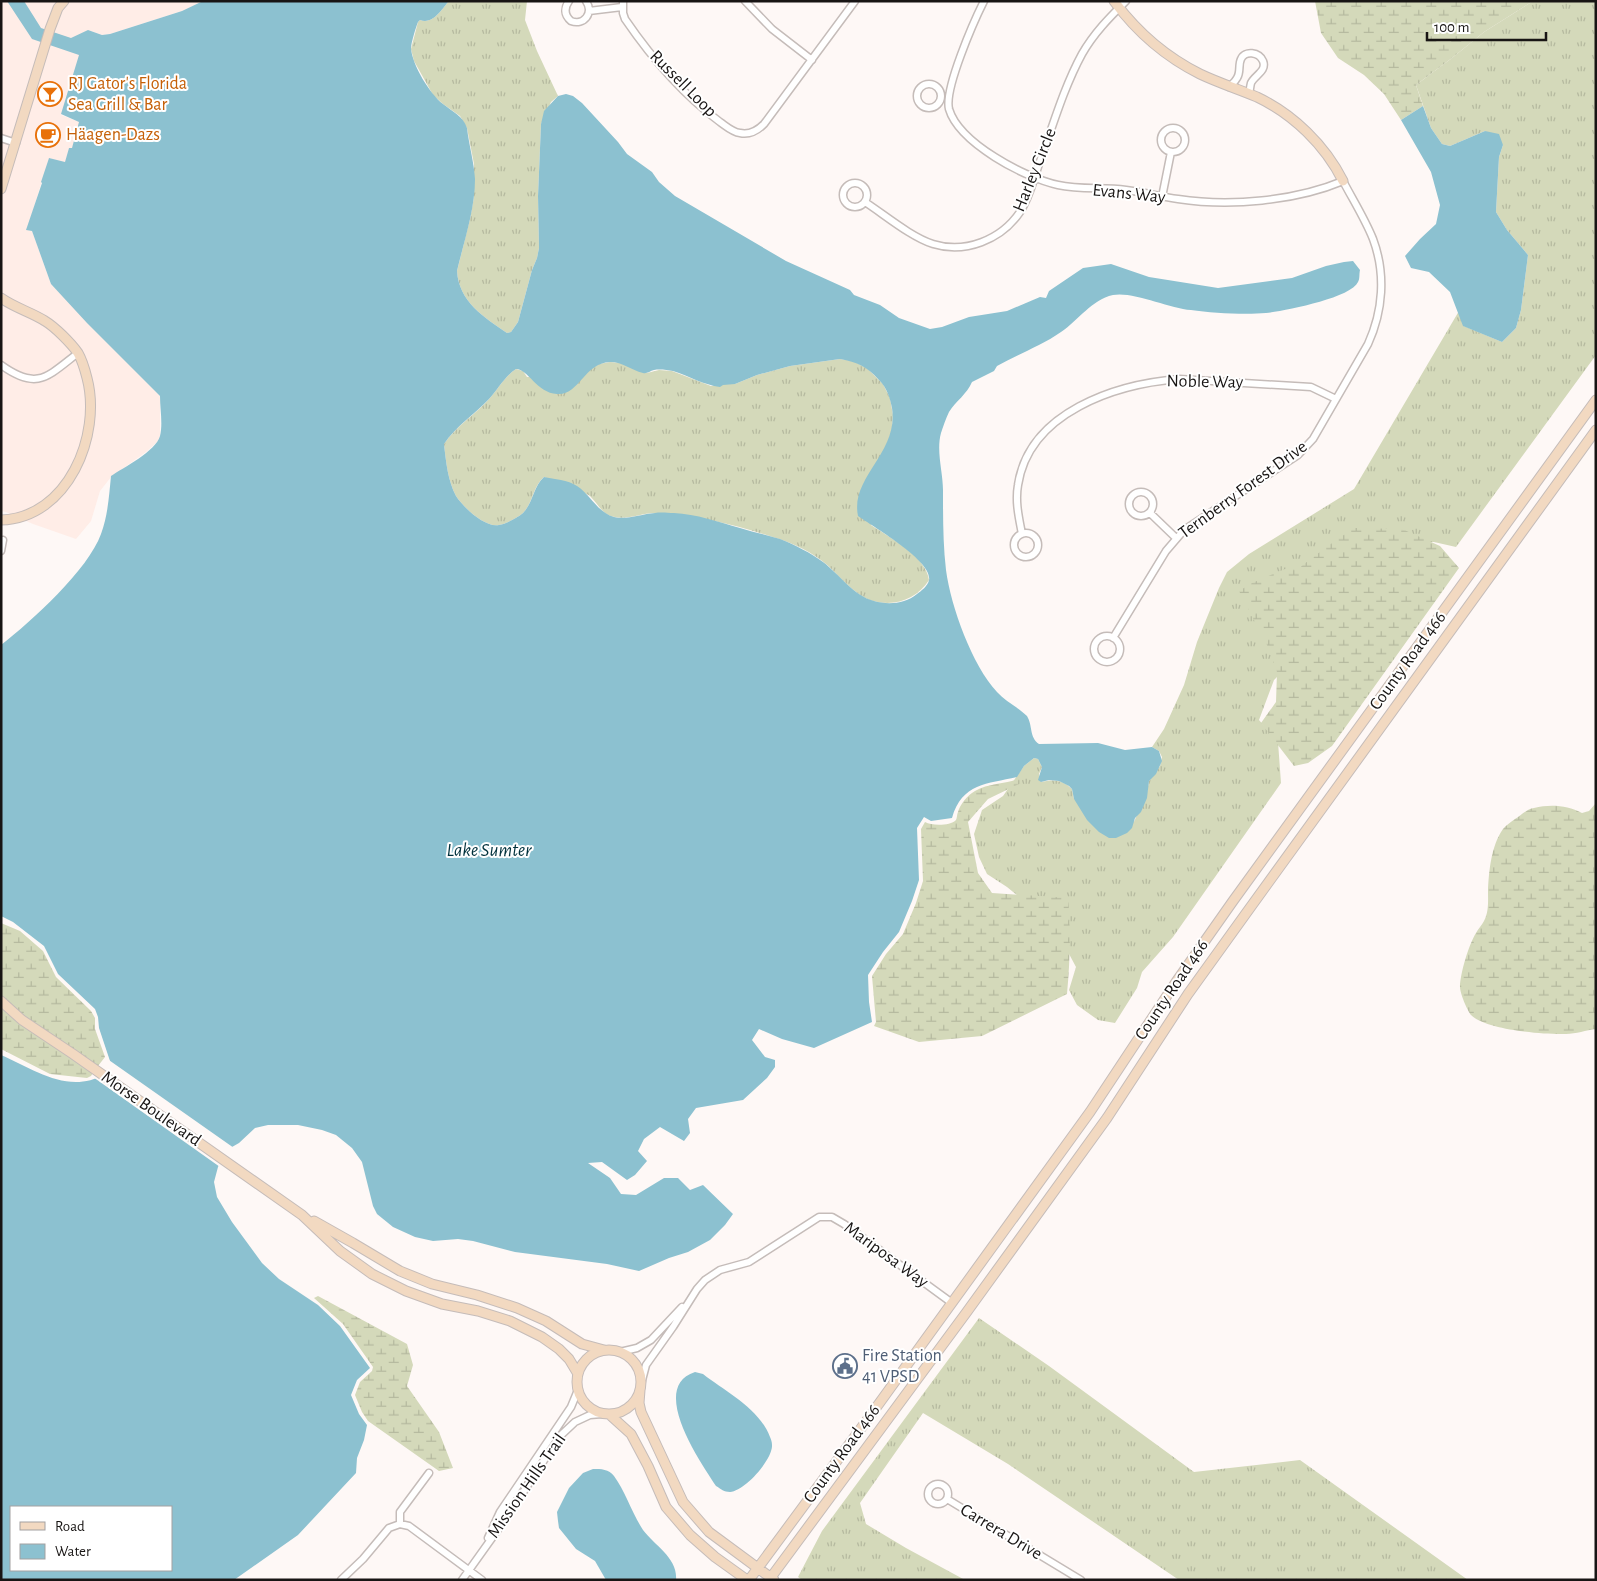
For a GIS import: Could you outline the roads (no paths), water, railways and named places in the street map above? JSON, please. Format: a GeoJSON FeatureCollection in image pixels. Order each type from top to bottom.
{"type":"FeatureCollection","features":[{"type":"Feature","properties":{"kind":"main road"},"geometry":{"type":"LineString","coordinates":[[1,189],[50,29],[58,8],[64,1]]}},
{"type":"Feature","properties":{"kind":"main road","name":"Ternberry Forest Drive"},"geometry":{"type":"LineString","coordinates":[[1120,4],[1127,19],[1159,49],[1199,74],[1249,94],[1289,117],[1318,144],[1332,161],[1343,181]]}},
{"type":"Feature","properties":{"kind":"main road"},"geometry":{"type":"LineString","coordinates":[[1,298],[18,309],[45,321],[59,332],[78,353],[89,387],[91,410],[89,431],[84,451],[63,488],[50,501],[35,511],[22,517],[1,520]]}},
{"type":"Feature","properties":{"kind":"main road","name":"County Road 466"},"geometry":{"type":"LineString","coordinates":[[748,1580],[1090,1112],[1176,982],[1233,901],[1596,400]]}},
{"type":"Feature","properties":{"kind":"main road","name":"County Road 466"},"geometry":{"type":"LineString","coordinates":[[771,1579],[1107,1118],[1188,994],[1596,430]]}},
{"type":"Feature","properties":{"kind":"main road","name":"Morse Boulevard"},"geometry":{"type":"LineString","coordinates":[[1,1001],[22,1020],[302,1215],[340,1251],[372,1274],[406,1291],[442,1304],[510,1321],[542,1337],[558,1349],[569,1359],[578,1374]]}},
{"type":"Feature","properties":{"kind":"main road","name":"Morse Boulevard"},"geometry":{"type":"LineString","coordinates":[[302,1215],[354,1242],[400,1271],[432,1284],[477,1294],[517,1308],[546,1321],[582,1344],[604,1350]]}},
{"type":"Feature","properties":{"kind":"main road"},"geometry":{"type":"LineString","coordinates":[[952,1303],[966,1313]]}},
{"type":"Feature","properties":{"kind":"main road"},"geometry":{"type":"LineString","coordinates":[[748,1580],[709,1552],[690,1535],[666,1507],[631,1434],[606,1414],[592,1410],[584,1403],[578,1390],[578,1374],[587,1358],[604,1350],[620,1352],[636,1364],[640,1374],[640,1412],[683,1502],[710,1532],[771,1579]]}},
{"type":"Feature","properties":{"kind":"main road"},"geometry":{"type":"LineString","coordinates":[[606,1414],[622,1412],[630,1407],[641,1387]]}},
{"type":"Feature","properties":{"kind":"street"},"geometry":{"type":"LineString","coordinates":[[569,1],[565,10],[566,14],[574,22],[583,21],[590,11],[623,4]]}},
{"type":"Feature","properties":{"kind":"street"},"geometry":{"type":"LineString","coordinates":[[586,1],[590,11]]}},
{"type":"Feature","properties":{"kind":"street"},"geometry":{"type":"LineString","coordinates":[[745,1],[772,29],[812,60]]}},
{"type":"Feature","properties":{"kind":"street","name":"Russell Loop"},"geometry":{"type":"LineString","coordinates":[[623,4],[625,19],[658,63],[696,102],[715,118],[734,132],[746,134],[764,124],[854,1]]}},
{"type":"Feature","properties":{"kind":"street"},"geometry":{"type":"LineString","coordinates":[[941,98],[948,99],[972,26],[984,1]]}},
{"type":"Feature","properties":{"kind":"street","name":"Harley Circle"},"geometry":{"type":"LineString","coordinates":[[865,202],[924,240],[943,246],[962,247],[985,241],[1005,229],[1014,220],[1023,206],[1082,54],[1099,28],[1120,4]]}},
{"type":"Feature","properties":{"kind":"street"},"geometry":{"type":"LineString","coordinates":[[1229,86],[1236,80],[1239,73],[1240,60],[1243,56],[1248,53],[1254,53],[1259,55],[1264,64],[1263,70],[1250,85],[1249,94]]}},
{"type":"Feature","properties":{"kind":"street","name":"Evans Way"},"geometry":{"type":"LineString","coordinates":[[948,99],[949,107],[956,121],[989,154],[1035,178],[1058,185],[1089,189],[1128,190],[1203,202],[1241,202],[1318,190],[1343,181]]}},
{"type":"Feature","properties":{"kind":"street"},"geometry":{"type":"LineString","coordinates":[[1,138],[16,143]]}},
{"type":"Feature","properties":{"kind":"street"},"geometry":{"type":"LineString","coordinates":[[1162,196],[1171,152]]}},
{"type":"Feature","properties":{"kind":"street","name":"Ternberry Forest Drive"},"geometry":{"type":"LineString","coordinates":[[1113,638],[1166,551],[1176,538],[1194,523],[1298,455],[1313,439],[1368,344],[1376,325],[1381,304],[1380,266],[1373,239],[1343,181]]}},
{"type":"Feature","properties":{"kind":"street"},"geometry":{"type":"LineString","coordinates":[[1,365],[20,377],[36,380],[58,368],[78,353]]}},
{"type":"Feature","properties":{"kind":"street","name":"Noble Way"},"geometry":{"type":"LineString","coordinates":[[1022,534],[1018,510],[1018,484],[1027,454],[1051,425],[1068,413],[1096,399],[1134,386],[1179,379],[1306,386],[1321,390],[1336,399]]}},
{"type":"Feature","properties":{"kind":"street"},"geometry":{"type":"LineString","coordinates":[[1150,513],[1176,538]]}},
{"type":"Feature","properties":{"kind":"street"},"geometry":{"type":"LineString","coordinates":[[1,551],[3,540]]}},
{"type":"Feature","properties":{"kind":"street"},"geometry":{"type":"LineString","coordinates":[[1105,636],[1113,638],[1120,648],[1118,656],[1112,661],[1104,662],[1095,653],[1095,644],[1105,636]]}},
{"type":"Feature","properties":{"kind":"street","name":"Mariposa Way"},"geometry":{"type":"LineString","coordinates":[[620,1352],[637,1348],[651,1340],[712,1274],[750,1262],[818,1217],[832,1217],[844,1224],[952,1303]]}},
{"type":"Feature","properties":{"kind":"street","name":"Mariposa Way"},"geometry":{"type":"LineString","coordinates":[[641,1387],[646,1365],[673,1327],[691,1297]]}},
{"type":"Feature","properties":{"kind":"street","name":"Mission Hills Trail"},"geometry":{"type":"LineString","coordinates":[[482,1551],[500,1512],[571,1407],[578,1390]]}},
{"type":"Feature","properties":{"kind":"street","name":"Mission Hills Trail"},"geometry":{"type":"LineString","coordinates":[[462,1580],[507,1517],[559,1437],[575,1422],[590,1415],[606,1414]]}},
{"type":"Feature","properties":{"kind":"street"},"geometry":{"type":"LineString","coordinates":[[400,1524],[400,1512],[429,1473]]}},
{"type":"Feature","properties":{"kind":"street","name":"Carrera Drive"},"geometry":{"type":"LineString","coordinates":[[947,1499],[1081,1580]]}},
{"type":"Feature","properties":{"kind":"street"},"geometry":{"type":"LineString","coordinates":[[341,1580],[363,1559],[389,1528],[400,1524],[408,1526],[482,1580]]}},
{"type":"Feature","properties":{"kind":"water","name":"Lake Sumter"},"geometry":{"type":"Polygon","coordinates":[[[7,1],[24,1],[41,28],[71,38],[88,30],[102,35],[110,34],[182,11],[203,1],[449,1],[433,18],[418,22],[411,46],[412,55],[418,71],[433,93],[443,104],[460,117],[467,128],[475,179],[475,191],[457,271],[462,292],[474,308],[507,333],[511,332],[518,322],[539,248],[538,196],[541,124],[544,111],[558,96],[566,94],[573,96],[582,103],[627,154],[652,172],[659,182],[675,196],[786,261],[850,290],[854,295],[880,305],[899,318],[930,329],[942,327],[969,317],[1007,311],[1040,297],[1046,298],[1049,291],[1083,268],[1111,264],[1149,277],[1218,288],[1292,278],[1344,262],[1353,261],[1360,270],[1358,282],[1353,288],[1343,293],[1316,303],[1266,313],[1248,314],[1182,309],[1140,297],[1121,294],[1113,295],[1098,301],[1068,327],[1053,337],[997,366],[994,371],[972,382],[949,412],[941,433],[939,447],[943,483],[946,570],[958,618],[979,667],[997,692],[1027,716],[1032,735],[1039,744],[1098,743],[1125,750],[1152,747],[1159,751],[1162,761],[1156,774],[1149,781],[1147,798],[1141,812],[1135,818],[1132,828],[1127,833],[1116,838],[1109,838],[1099,832],[1087,820],[1074,799],[1072,789],[1069,786],[1059,781],[1049,780],[1041,782],[1038,780],[1042,767],[1038,759],[1034,758],[1024,766],[1017,777],[986,784],[969,791],[956,806],[952,818],[931,821],[924,817],[917,828],[919,880],[912,901],[899,932],[868,975],[872,1022],[814,1048],[782,1039],[759,1029],[752,1040],[765,1057],[775,1060],[775,1067],[767,1078],[743,1100],[696,1108],[688,1119],[690,1133],[684,1141],[660,1127],[644,1139],[638,1151],[647,1161],[635,1175],[627,1180],[602,1162],[588,1163],[610,1178],[621,1194],[636,1195],[664,1178],[678,1178],[690,1190],[703,1185],[733,1214],[710,1240],[688,1252],[639,1271],[607,1264],[515,1252],[473,1241],[458,1239],[433,1241],[415,1237],[393,1227],[377,1214],[373,1206],[362,1162],[352,1148],[336,1135],[298,1125],[268,1125],[255,1128],[223,1156],[214,1182],[217,1197],[232,1222],[262,1263],[279,1279],[318,1305],[340,1326],[370,1368],[357,1380],[351,1395],[359,1414],[367,1425],[357,1458],[356,1473],[298,1535],[234,1580],[1,1580],[1,1055],[52,1078],[78,1082],[92,1080],[105,1074],[110,1061],[95,1009],[58,974],[44,946],[13,922],[1,916],[1,645],[43,609],[72,579],[84,563],[101,534],[108,505],[111,476],[146,453],[157,442],[161,427],[160,396],[51,284],[32,231],[26,230],[49,158],[65,162],[69,148],[72,148],[79,122],[61,114],[79,55],[32,39],[7,1]],[[840,359],[790,366],[720,387],[673,371],[653,370],[643,373],[619,363],[610,362],[594,368],[571,390],[557,394],[544,390],[525,373],[516,369],[444,444],[451,484],[456,496],[469,511],[487,523],[499,525],[523,513],[529,505],[537,485],[544,477],[565,481],[577,486],[603,511],[614,517],[660,513],[691,515],[780,539],[803,549],[818,559],[853,590],[867,598],[885,603],[902,602],[926,586],[929,580],[928,572],[912,554],[858,516],[857,502],[861,489],[889,438],[892,424],[892,408],[888,393],[875,375],[866,368],[840,359]]]}},
{"type":"Feature","properties":{"kind":"water"},"geometry":{"type":"Polygon","coordinates":[[[1423,106],[1431,128],[1442,144],[1450,146],[1485,131],[1499,134],[1503,145],[1499,157],[1496,212],[1507,230],[1528,255],[1521,310],[1516,328],[1502,342],[1463,326],[1450,292],[1429,272],[1411,268],[1405,256],[1436,224],[1440,205],[1431,172],[1401,120],[1423,106]]]}},
{"type":"Feature","properties":{"kind":"water"},"geometry":{"type":"Polygon","coordinates":[[[695,1372],[703,1374],[750,1409],[765,1427],[771,1440],[771,1451],[763,1466],[743,1486],[730,1492],[716,1486],[700,1461],[682,1426],[677,1409],[676,1393],[682,1380],[695,1372]]]}},
{"type":"Feature","properties":{"kind":"water"},"geometry":{"type":"Polygon","coordinates":[[[593,1469],[602,1469],[614,1476],[643,1530],[670,1559],[676,1572],[676,1580],[606,1580],[595,1561],[576,1549],[559,1528],[557,1512],[569,1488],[583,1473],[593,1469]]]}},
{"type":"Feature","properties":{"kind":"place","name":"RJ Gator's Florida Sea Grill & Bar"},"geometry":{"type":"Point","coordinates":[50,94]}},
{"type":"Feature","properties":{"kind":"place","name":"Häagen-Dazs"},"geometry":{"type":"Point","coordinates":[48,135]}},
{"type":"Feature","properties":{"kind":"place","name":"Fire Station 41 VPSD"},"geometry":{"type":"Point","coordinates":[845,1366]}}]}
